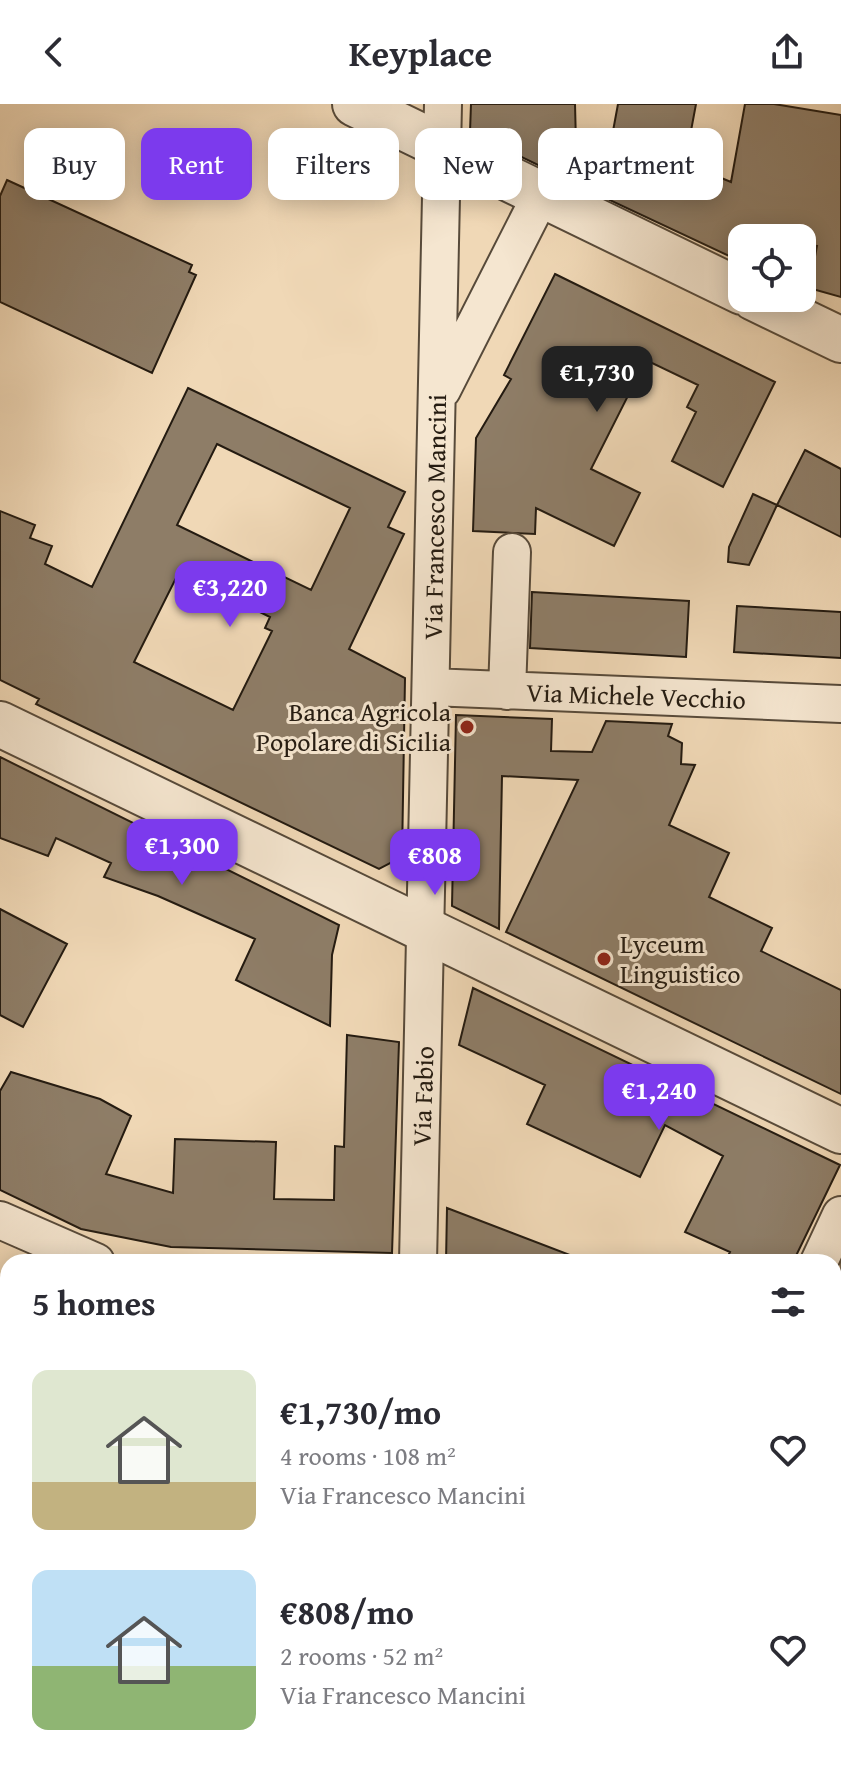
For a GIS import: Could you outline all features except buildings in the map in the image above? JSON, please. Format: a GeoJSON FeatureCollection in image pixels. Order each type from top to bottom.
{"type":"FeatureCollection","features":[{"type":"Feature","properties":{"kind":"street"},"geometry":{"type":"LineString","coordinates":[[355,104],[442,125],[538,193]]}},
{"type":"Feature","properties":{"kind":"street","name":"Via Francesco Mancini"},"geometry":{"type":"LineString","coordinates":[[427,930],[442,125]]}},
{"type":"Feature","properties":{"kind":"street"},"geometry":{"type":"LineString","coordinates":[[437,399],[538,200]]}},
{"type":"Feature","properties":{"kind":"street"},"geometry":{"type":"LineString","coordinates":[[551,200],[728,285]]}},
{"type":"Feature","properties":{"kind":"street"},"geometry":{"type":"LineString","coordinates":[[783,312],[841,340]]}},
{"type":"Feature","properties":{"kind":"street"},"geometry":{"type":"LineString","coordinates":[[507,691],[512,552]]}},
{"type":"Feature","properties":{"kind":"street","name":"Via Michele Vecchio"},"geometry":{"type":"LineString","coordinates":[[431,687],[841,704]]}},
{"type":"Feature","properties":{"kind":"street"},"geometry":{"type":"LineString","coordinates":[[0,724],[841,1131]]}},
{"type":"Feature","properties":{"kind":"street","name":"Via Fabio"},"geometry":{"type":"LineString","coordinates":[[418,1254],[427,930]]}},
{"type":"Feature","properties":{"kind":"street"},"geometry":{"type":"LineString","coordinates":[[823,1254],[841,1215]]}},
{"type":"Feature","properties":{"kind":"street"},"geometry":{"type":"LineString","coordinates":[[0,1220],[78,1254]]}},
{"type":"Feature","properties":{"kind":"place","name":"Banca Agricola Popolare di Sicilia"},"geometry":{"type":"Point","coordinates":[467,727]}},
{"type":"Feature","properties":{"kind":"place","name":"Lyceum Linguistico"},"geometry":{"type":"Point","coordinates":[604,959]}}]}
